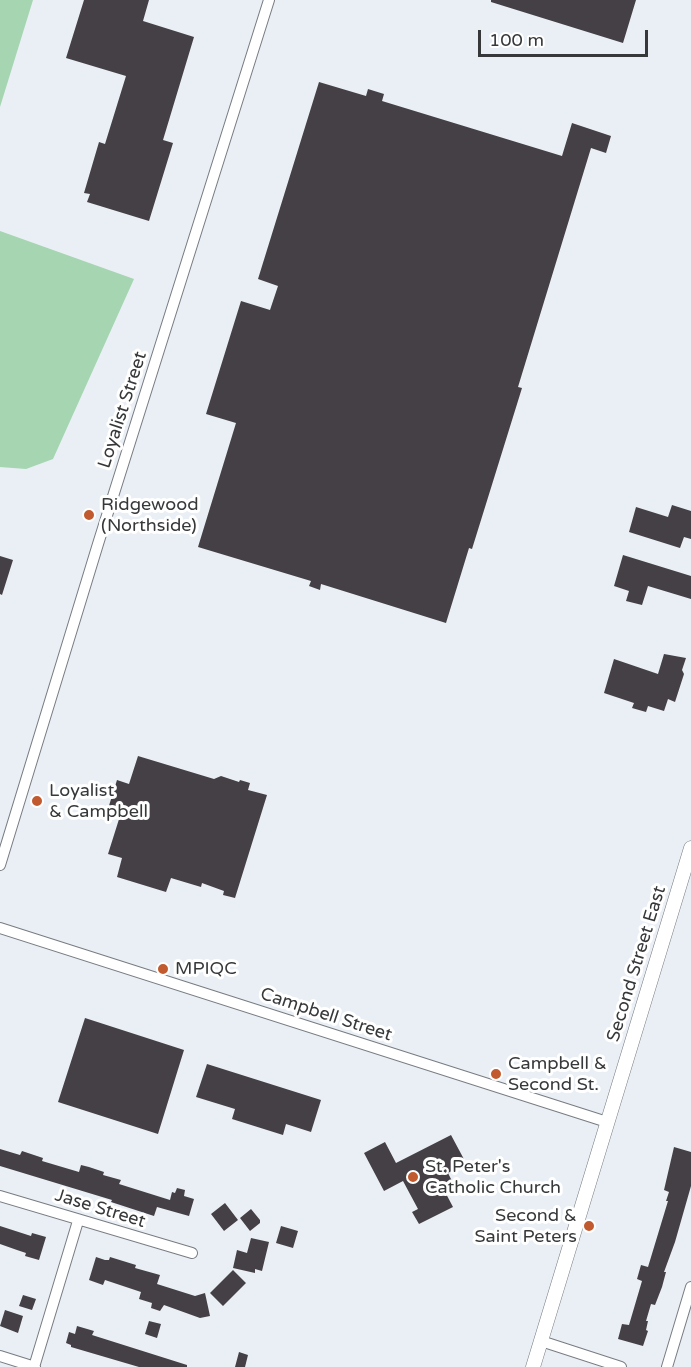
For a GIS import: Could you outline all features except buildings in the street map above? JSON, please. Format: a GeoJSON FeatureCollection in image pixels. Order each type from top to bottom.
{"type":"FeatureCollection","features":[{"type":"Feature","properties":{"kind":"main road","name":"Second Street East"},"geometry":{"type":"LineString","coordinates":[[533,1367],[691,848]]}},
{"type":"Feature","properties":{"kind":"street","name":"Loyalist Street"},"geometry":{"type":"LineString","coordinates":[[0,865],[269,0]]}},
{"type":"Feature","properties":{"kind":"street","name":"Campbell Street"},"geometry":{"type":"LineString","coordinates":[[0,928],[607,1122]]}},
{"type":"Feature","properties":{"kind":"street","name":"Jase Street"},"geometry":{"type":"LineString","coordinates":[[0,1196],[192,1253]]}},
{"type":"Feature","properties":{"kind":"street"},"geometry":{"type":"LineString","coordinates":[[0,1356],[34,1367],[78,1221]]}},
{"type":"Feature","properties":{"kind":"street"},"geometry":{"type":"LineString","coordinates":[[667,1367],[691,1287]]}},
{"type":"Feature","properties":{"kind":"street"},"geometry":{"type":"LineString","coordinates":[[541,1341],[621,1367]]}},
{"type":"Feature","properties":{"kind":"green space"},"geometry":{"type":"Polygon","coordinates":[[[0,0],[33,0],[0,107],[0,0]]]}},
{"type":"Feature","properties":{"kind":"green space"},"geometry":{"type":"Polygon","coordinates":[[[0,231],[134,279],[53,459],[26,469],[0,467],[0,231]]]}},
{"type":"Feature","properties":{"kind":"place","name":"Ridgewood (Northside)"},"geometry":{"type":"Point","coordinates":[89,515]}},
{"type":"Feature","properties":{"kind":"place","name":"Loyalist & Campbell"},"geometry":{"type":"Point","coordinates":[37,801]}},
{"type":"Feature","properties":{"kind":"place","name":"MPIQC"},"geometry":{"type":"Point","coordinates":[163,969]}},
{"type":"Feature","properties":{"kind":"place","name":"Campbell & Second St."},"geometry":{"type":"Point","coordinates":[496,1074]}},
{"type":"Feature","properties":{"kind":"place","name":"St. Peter's Catholic Church"},"geometry":{"type":"Point","coordinates":[413,1177]}},
{"type":"Feature","properties":{"kind":"place","name":"Second & Saint Peters"},"geometry":{"type":"Point","coordinates":[589,1226]}}]}
